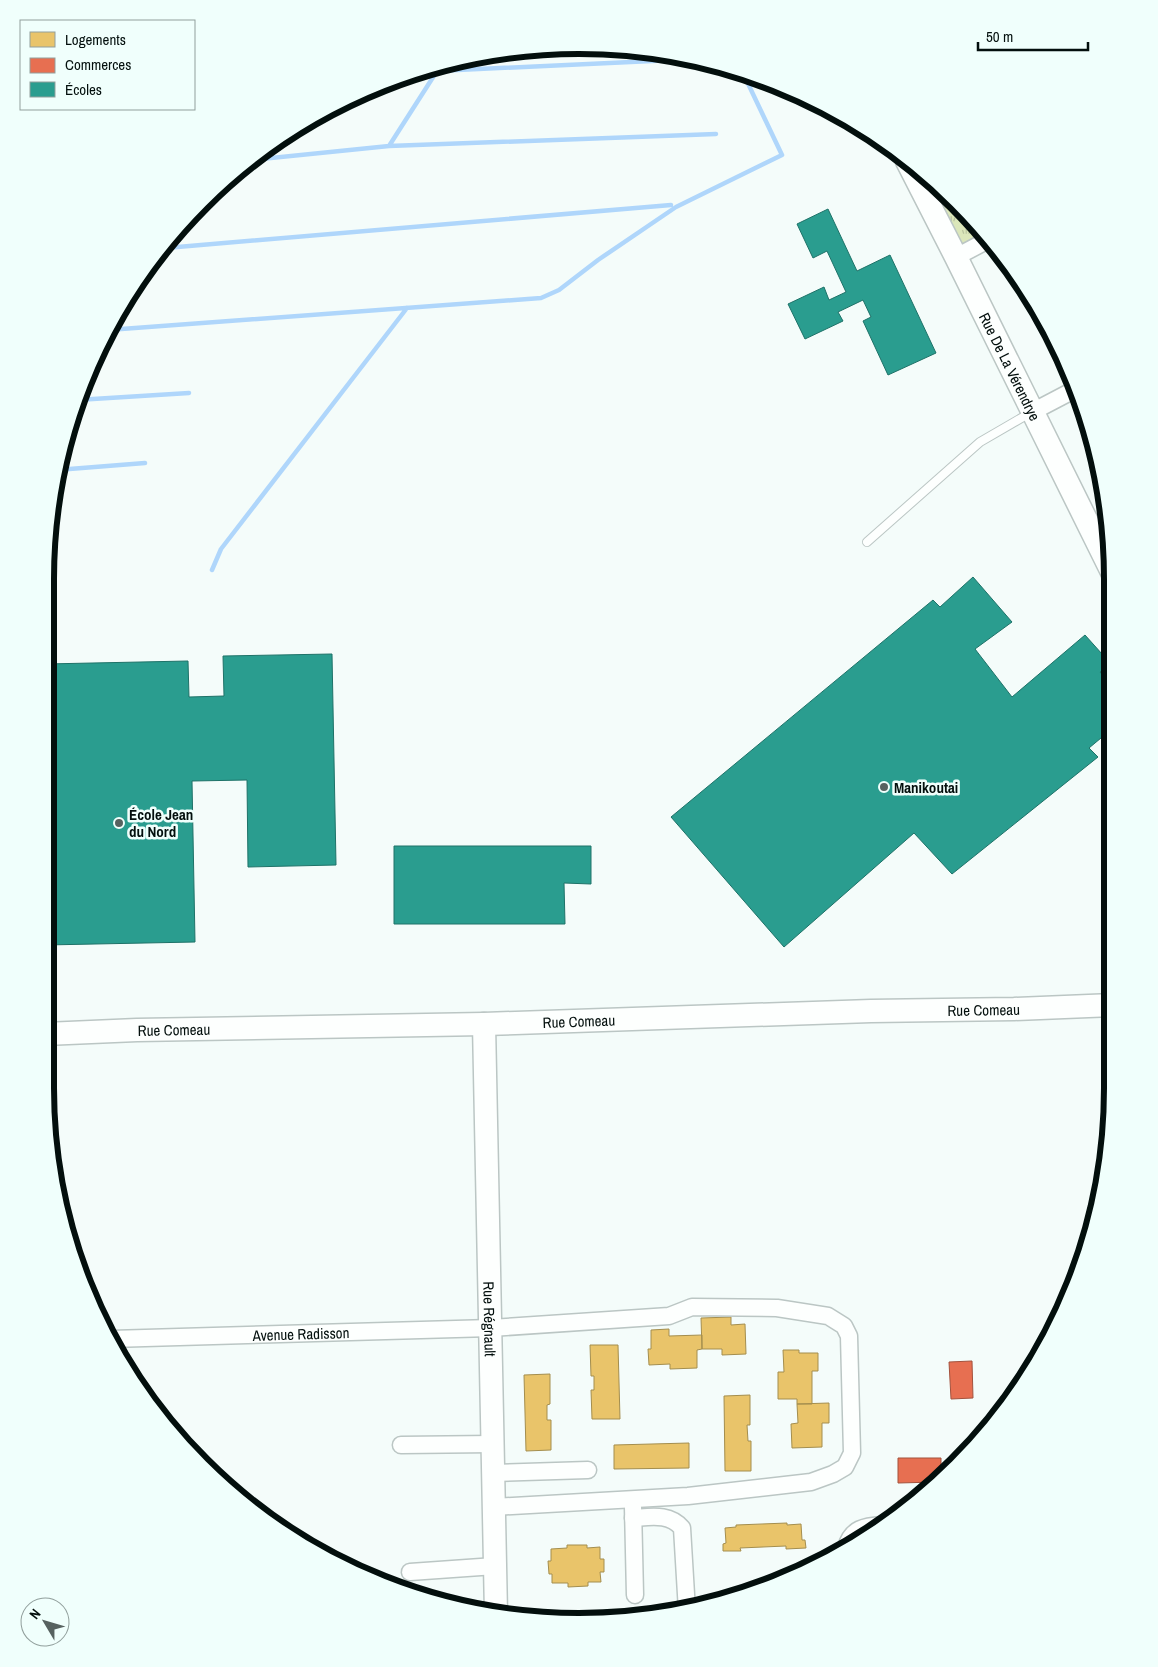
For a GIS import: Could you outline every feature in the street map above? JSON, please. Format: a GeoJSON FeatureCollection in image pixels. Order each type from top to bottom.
{"type":"FeatureCollection","features":[{"type":"Feature","properties":{"kind":"street","name":"Rue De La Vérendrye"},"geometry":{"type":"LineString","coordinates":[[915,175],[1103,556]]}},
{"type":"Feature","properties":{"kind":"street"},"geometry":{"type":"LineString","coordinates":[[956,256],[982,243]]}},
{"type":"Feature","properties":{"kind":"street"},"geometry":{"type":"LineString","coordinates":[[1032,412],[1069,392]]}},
{"type":"Feature","properties":{"kind":"street","name":"Rue Comeau"},"geometry":{"type":"LineString","coordinates":[[54,1034],[137,1030],[484,1024],[871,1011],[1014,1009],[1104,1004]]}},
{"type":"Feature","properties":{"kind":"street","name":"Rue Régnault"},"geometry":{"type":"LineString","coordinates":[[484,1024],[495,1606]]}},
{"type":"Feature","properties":{"kind":"street","name":"Avenue Radisson"},"geometry":{"type":"LineString","coordinates":[[118,1339],[490,1328],[669,1316],[692,1307],[777,1308],[828,1316],[844,1326],[849,1336],[852,1453],[845,1467],[833,1474],[811,1482],[688,1496],[494,1506]]}},
{"type":"Feature","properties":{"kind":"street"},"geometry":{"type":"LineString","coordinates":[[400,1444],[493,1444]]}},
{"type":"Feature","properties":{"kind":"street"},"geometry":{"type":"LineString","coordinates":[[493,1473],[588,1470]]}},
{"type":"Feature","properties":{"kind":"street"},"geometry":{"type":"LineString","coordinates":[[633,1499],[636,1595]]}},
{"type":"Feature","properties":{"kind":"street"},"geometry":{"type":"LineString","coordinates":[[633,1518],[664,1516],[677,1522],[682,1528],[686,1602]]}},
{"type":"Feature","properties":{"kind":"street"},"geometry":{"type":"LineString","coordinates":[[852,1537],[855,1532],[870,1526]]}},
{"type":"Feature","properties":{"kind":"street"},"geometry":{"type":"LineString","coordinates":[[410,1572],[495,1566]]}},
{"type":"Feature","properties":{"kind":"lane"},"geometry":{"type":"LineString","coordinates":[[867,542],[980,442],[1032,412]]}},
{"type":"Feature","properties":{"kind":"green space"},"geometry":{"type":"Polygon","coordinates":[[[917,177],[950,208],[980,240],[955,252],[917,177]]]}},
{"type":"Feature","properties":{"kind":"building: Logements"},"geometry":{"type":"Polygon","coordinates":[[[731,1317],[731,1325],[745,1324],[746,1354],[722,1355],[722,1349],[702,1349],[701,1318],[731,1317]]]}},
{"type":"Feature","properties":{"kind":"building: Logements"},"geometry":{"type":"Polygon","coordinates":[[[669,1329],[669,1336],[702,1335],[702,1349],[697,1350],[697,1368],[670,1369],[670,1364],[649,1365],[648,1349],[651,1349],[651,1330],[669,1329]]]}},
{"type":"Feature","properties":{"kind":"building: Logements"},"geometry":{"type":"Polygon","coordinates":[[[590,1345],[618,1345],[620,1419],[592,1419],[591,1390],[594,1390],[594,1376],[591,1376],[590,1345]]]}},
{"type":"Feature","properties":{"kind":"building: Logements"},"geometry":{"type":"Polygon","coordinates":[[[783,1350],[799,1350],[799,1353],[818,1353],[818,1371],[812,1371],[812,1404],[797,1404],[797,1399],[778,1399],[778,1372],[784,1372],[783,1350]]]}},
{"type":"Feature","properties":{"kind":"building: Logements"},"geometry":{"type":"Polygon","coordinates":[[[550,1374],[550,1404],[547,1405],[547,1420],[551,1420],[551,1450],[526,1451],[524,1375],[550,1374]]]}},
{"type":"Feature","properties":{"kind":"building: Logements"},"geometry":{"type":"Polygon","coordinates":[[[750,1395],[750,1425],[747,1425],[748,1441],[751,1441],[751,1471],[725,1471],[724,1396],[750,1395]]]}},
{"type":"Feature","properties":{"kind":"building: Logements"},"geometry":{"type":"Polygon","coordinates":[[[829,1403],[829,1423],[822,1423],[822,1447],[792,1448],[791,1424],[798,1423],[797,1404],[829,1403]]]}},
{"type":"Feature","properties":{"kind":"building: Logements"},"geometry":{"type":"Polygon","coordinates":[[[689,1443],[689,1468],[614,1469],[614,1445],[689,1443]]]}},
{"type":"Feature","properties":{"kind":"building: Logements"},"geometry":{"type":"Polygon","coordinates":[[[787,1523],[787,1525],[801,1524],[802,1540],[805,1540],[806,1548],[786,1549],[786,1546],[740,1548],[741,1551],[723,1551],[723,1544],[726,1543],[725,1528],[736,1527],[736,1525],[787,1523]]]}},
{"type":"Feature","properties":{"kind":"building: Logements"},"geometry":{"type":"Polygon","coordinates":[[[567,1545],[587,1545],[587,1548],[600,1547],[600,1559],[604,1559],[604,1572],[600,1572],[601,1582],[588,1582],[588,1586],[568,1587],[568,1583],[552,1583],[552,1574],[549,1574],[548,1561],[551,1561],[551,1549],[567,1548],[567,1545]]]}},
{"type":"Feature","properties":{"kind":"building: Commerces"},"geometry":{"type":"Polygon","coordinates":[[[972,1361],[973,1398],[951,1399],[949,1362],[972,1361]]]}},
{"type":"Feature","properties":{"kind":"building: Commerces"},"geometry":{"type":"Polygon","coordinates":[[[898,1458],[941,1458],[941,1468],[926,1482],[898,1483],[898,1458]]]}},
{"type":"Feature","properties":{"kind":"building: Écoles"},"geometry":{"type":"Polygon","coordinates":[[[828,209],[857,271],[890,255],[936,353],[888,375],[863,321],[871,317],[863,300],[838,312],[843,321],[805,339],[788,304],[824,287],[829,300],[846,292],[827,251],[813,258],[797,224],[828,209]]]}},
{"type":"Feature","properties":{"kind":"building: Écoles","name":"Manikoutai"},"geometry":{"type":"Polygon","coordinates":[[[973,577],[1012,622],[975,649],[1012,697],[1085,635],[1104,656],[1104,669],[1100,672],[1104,677],[1104,736],[1089,748],[1098,757],[952,874],[914,833],[784,947],[671,817],[933,600],[940,607],[973,577]]]}},
{"type":"Feature","properties":{"kind":"building: Écoles","name":"École Jean du Nord"},"geometry":{"type":"Polygon","coordinates":[[[332,654],[336,865],[248,867],[247,780],[192,781],[195,942],[54,945],[54,664],[188,661],[189,697],[224,696],[223,656],[332,654]]]}},
{"type":"Feature","properties":{"kind":"building: Écoles"},"geometry":{"type":"Polygon","coordinates":[[[394,846],[591,846],[591,884],[564,883],[565,924],[394,924],[394,846]]]}},
{"type":"Feature","properties":{"kind":"waterway"},"geometry":{"type":"LineString","coordinates":[[450,70],[662,61]]}},
{"type":"Feature","properties":{"kind":"waterway"},"geometry":{"type":"LineString","coordinates":[[389,146],[435,74]]}},
{"type":"Feature","properties":{"kind":"waterway"},"geometry":{"type":"LineString","coordinates":[[117,329],[541,298],[559,290],[598,260],[676,207],[782,155],[747,82]]}},
{"type":"Feature","properties":{"kind":"waterway"},"geometry":{"type":"LineString","coordinates":[[264,159],[389,146],[716,134]]}},
{"type":"Feature","properties":{"kind":"waterway"},"geometry":{"type":"LineString","coordinates":[[172,248],[671,205]]}},
{"type":"Feature","properties":{"kind":"waterway"},"geometry":{"type":"LineString","coordinates":[[212,570],[221,549],[407,308]]}},
{"type":"Feature","properties":{"kind":"waterway"},"geometry":{"type":"LineString","coordinates":[[86,399],[189,393]]}},
{"type":"Feature","properties":{"kind":"waterway"},"geometry":{"type":"LineString","coordinates":[[66,469],[145,463]]}},
{"type":"Feature","properties":{"kind":"place","name":"Manikoutai"},"geometry":{"type":"Point","coordinates":[884,787]}},
{"type":"Feature","properties":{"kind":"place","name":"École Jean du Nord"},"geometry":{"type":"Point","coordinates":[119,823]}}]}
